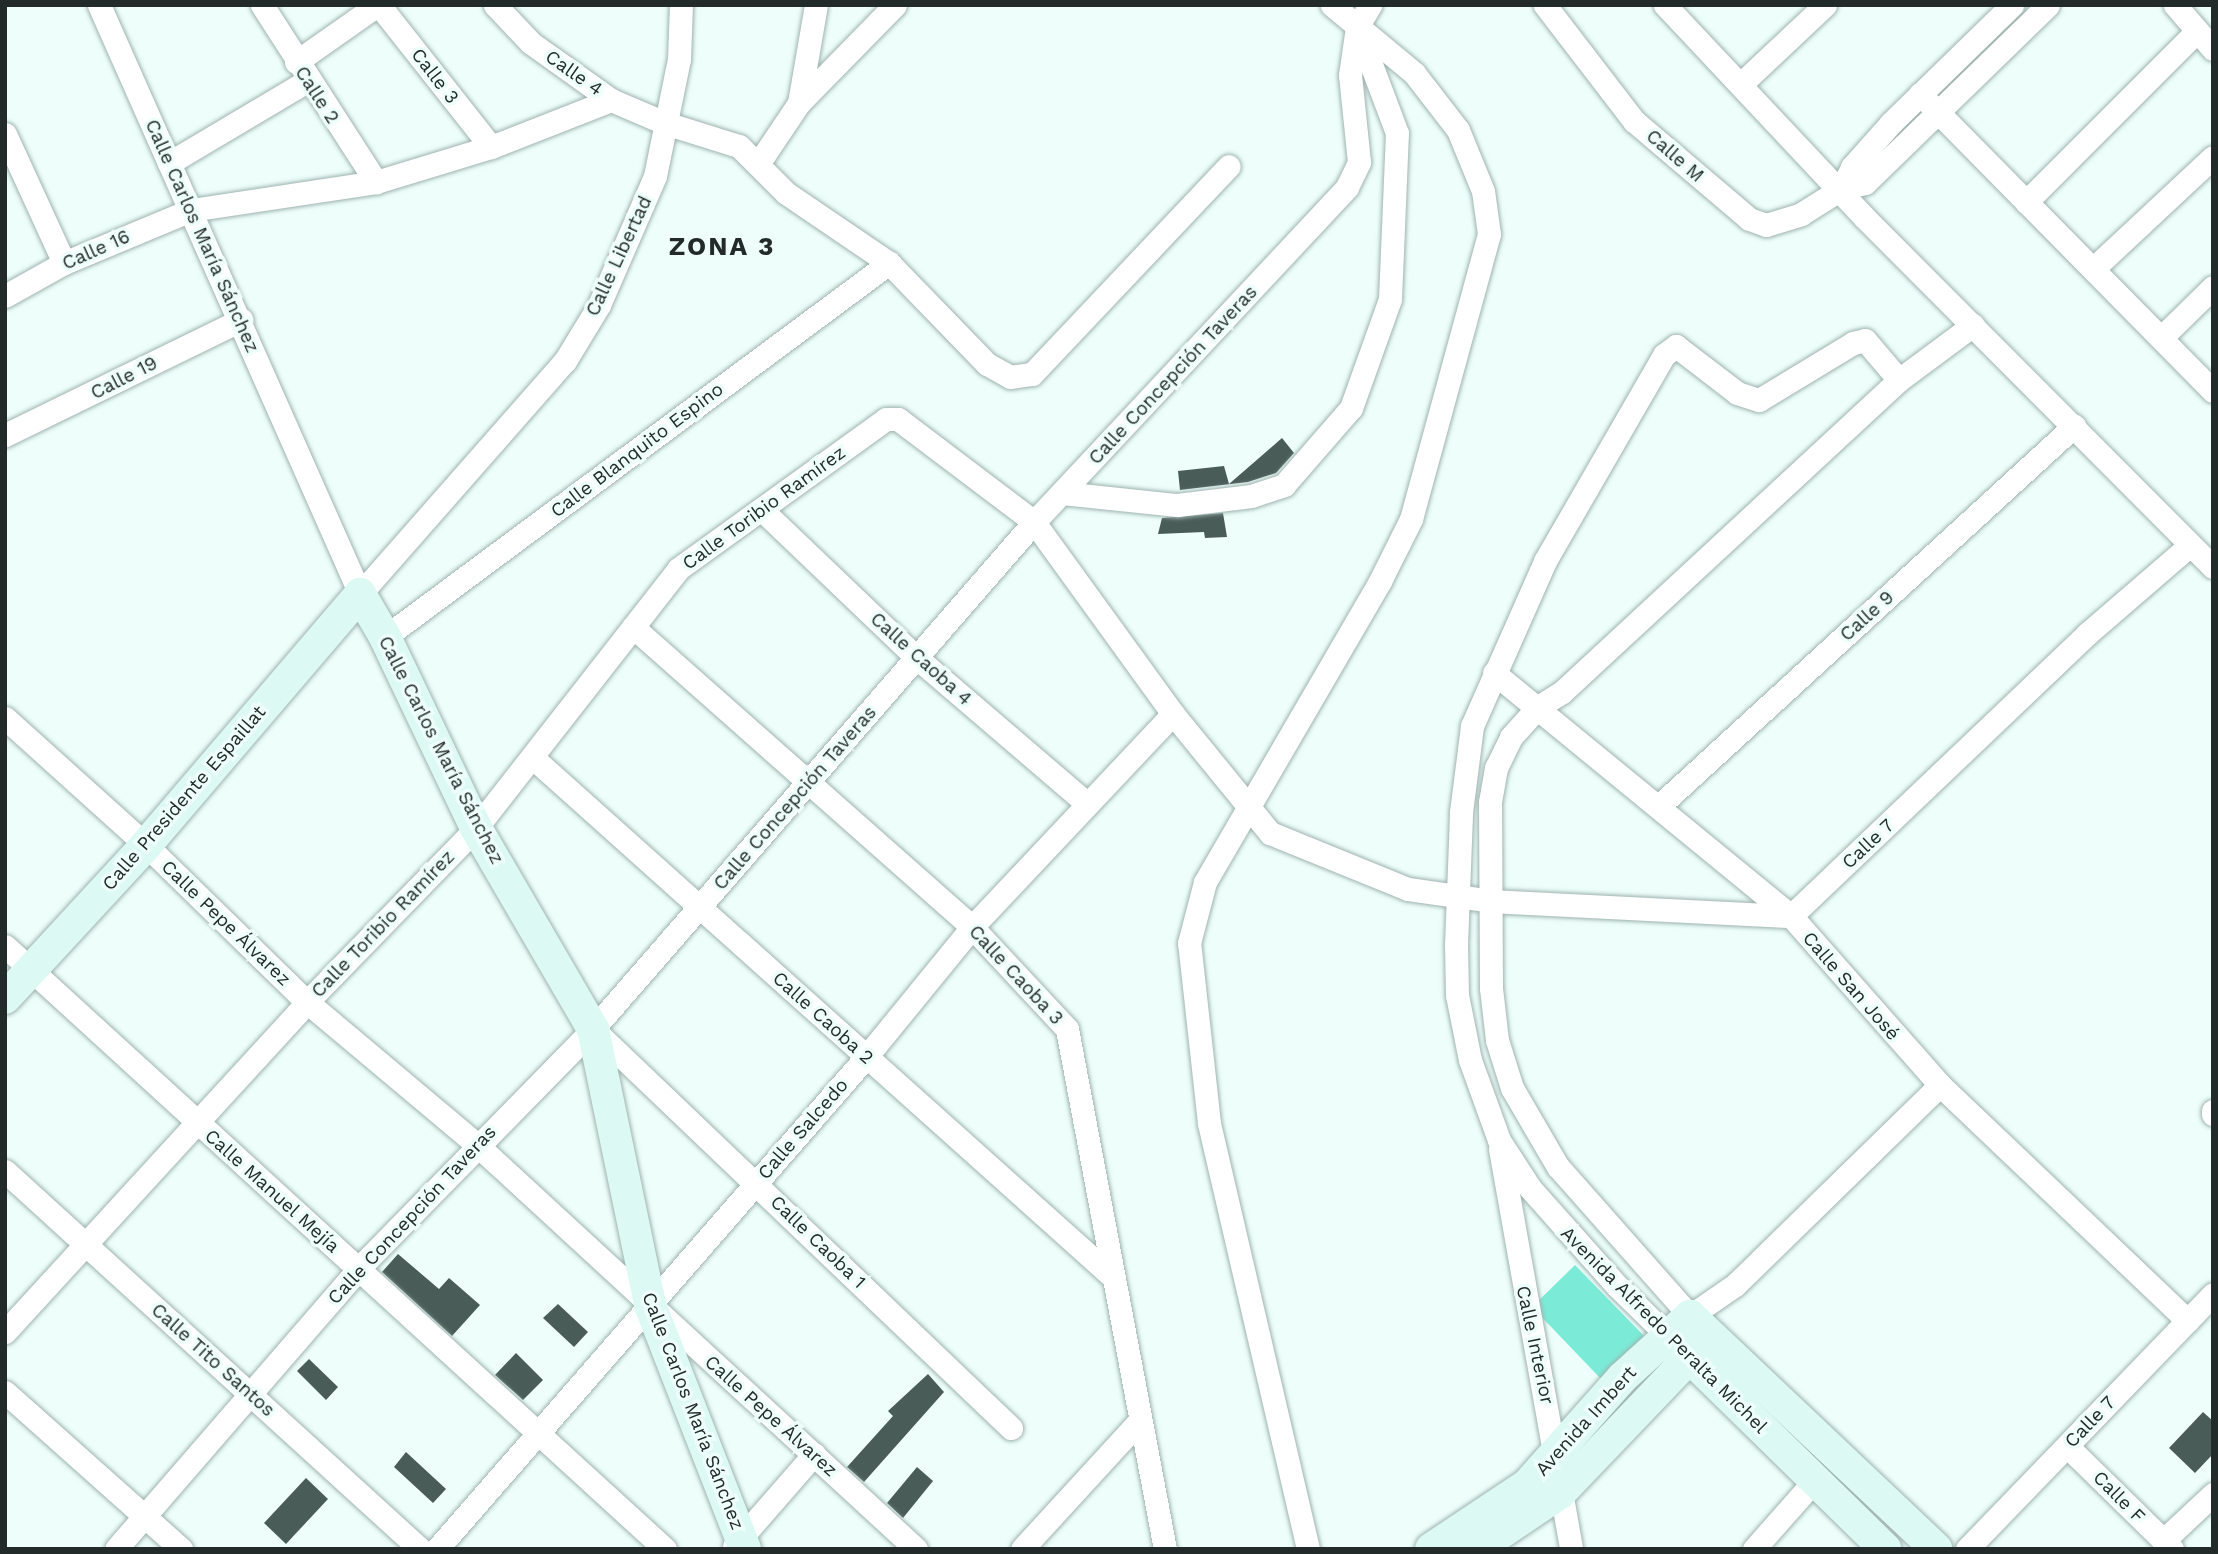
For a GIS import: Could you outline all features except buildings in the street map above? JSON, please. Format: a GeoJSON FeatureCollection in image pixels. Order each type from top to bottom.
{"type":"FeatureCollection","features":[{"type":"Feature","properties":{"kind":"street","name":"Calle Carlos María Sánchez"},"geometry":{"type":"LineString","coordinates":[[99,5],[241,320],[335,547],[385,637],[476,828],[593,1029],[650,1305],[739,1545]]}},
{"type":"Feature","properties":{"kind":"street","name":"Calle 2"},"geometry":{"type":"LineString","coordinates":[[262,5],[302,71],[376,182]]}},
{"type":"Feature","properties":{"kind":"street"},"geometry":{"type":"LineString","coordinates":[[169,163],[302,71],[378,5]]}},
{"type":"Feature","properties":{"kind":"street","name":"Calle 3"},"geometry":{"type":"LineString","coordinates":[[378,5],[491,147]]}},
{"type":"Feature","properties":{"kind":"street","name":"Calle 4"},"geometry":{"type":"LineString","coordinates":[[495,5],[531,43],[611,100],[665,123],[739,146],[786,193],[889,262],[987,364],[1010,377],[1032,374],[1229,166]]}},
{"type":"Feature","properties":{"kind":"street","name":"Calle Libertad"},"geometry":{"type":"LineString","coordinates":[[360,594],[565,360],[600,305],[631,240],[655,176],[679,59],[681,5]]}},
{"type":"Feature","properties":{"kind":"street"},"geometry":{"type":"LineString","coordinates":[[799,103],[816,5]]}},
{"type":"Feature","properties":{"kind":"street"},"geometry":{"type":"LineString","coordinates":[[758,164],[799,103],[895,5]]}},
{"type":"Feature","properties":{"kind":"street"},"geometry":{"type":"LineString","coordinates":[[1308,1549],[1209,1124],[1189,943],[1205,882],[1380,581],[1411,519],[1489,234],[1483,191],[1458,130],[1413,73],[1332,5]]}},
{"type":"Feature","properties":{"kind":"street","name":"Calle Concepción Taveras"},"geometry":{"type":"LineString","coordinates":[[116,1549],[252,1395],[359,1268],[476,1144],[593,1029],[1034,522],[1348,187],[1359,162],[1349,75],[1357,27],[1370,5]]}},
{"type":"Feature","properties":{"kind":"street","name":"Calle M"},"geometry":{"type":"LineString","coordinates":[[1545,5],[1634,121],[1749,219],[1766,225],[1801,214],[1841,189],[1865,183],[2048,5]]}},
{"type":"Feature","properties":{"kind":"street"},"geometry":{"type":"LineString","coordinates":[[1742,83],[1825,5]]}},
{"type":"Feature","properties":{"kind":"street"},"geometry":{"type":"LineString","coordinates":[[1841,189],[1852,167],[1920,93],[2011,5]]}},
{"type":"Feature","properties":{"kind":"street"},"geometry":{"type":"LineString","coordinates":[[2175,5],[2213,49]]}},
{"type":"Feature","properties":{"kind":"street"},"geometry":{"type":"LineString","coordinates":[[1672,8],[1841,189],[2213,566]]}},
{"type":"Feature","properties":{"kind":"street"},"geometry":{"type":"LineString","coordinates":[[1062,493],[1177,505],[1251,496],[1284,485],[1351,408],[1390,299],[1397,133],[1357,27]]}},
{"type":"Feature","properties":{"kind":"street"},"geometry":{"type":"LineString","coordinates":[[2026,202],[2197,31]]}},
{"type":"Feature","properties":{"kind":"street"},"geometry":{"type":"LineString","coordinates":[[1920,93],[2026,202],[2095,267],[2213,391]]}},
{"type":"Feature","properties":{"kind":"street","name":"Calle 16"},"geometry":{"type":"LineString","coordinates":[[5,296],[64,263],[191,210],[376,182],[491,147],[611,100]]}},
{"type":"Feature","properties":{"kind":"street"},"geometry":{"type":"LineString","coordinates":[[5,135],[64,263]]}},
{"type":"Feature","properties":{"kind":"street"},"geometry":{"type":"LineString","coordinates":[[2095,267],[2213,157]]}},
{"type":"Feature","properties":{"kind":"street","name":"Calle Blanquito Espino"},"geometry":{"type":"LineString","coordinates":[[385,637],[889,262]]}},
{"type":"Feature","properties":{"kind":"street"},"geometry":{"type":"LineString","coordinates":[[2162,337],[2213,287]]}},
{"type":"Feature","properties":{"kind":"street","name":"Calle 19"},"geometry":{"type":"LineString","coordinates":[[5,435],[241,320]]}},
{"type":"Feature","properties":{"kind":"street","name":"Avenida Alfredo Peralta Michel"},"geometry":{"type":"LineString","coordinates":[[1885,1549],[1814,1481],[1689,1336],[1558,1167],[1512,1088],[1497,1041],[1491,988],[1490,802],[1496,768],[1511,737],[1538,707],[1562,692],[1899,380],[1973,325]]}},
{"type":"Feature","properties":{"kind":"street","name":"Avenida Alfredo Peralta Michel"},"geometry":{"type":"LineString","coordinates":[[1899,380],[1865,340],[1853,343],[1759,400],[1746,399],[1688,352],[1676,346],[1670,350],[1545,561],[1472,726],[1461,812],[1457,995],[1470,1060],[1499,1140],[1566,1232],[1936,1549]]}},
{"type":"Feature","properties":{"kind":"street","name":"Calle Toribio Ramírez"},"geometry":{"type":"LineString","coordinates":[[5,1332],[307,1002],[476,828],[678,569],[892,418],[1034,522]]}},
{"type":"Feature","properties":{"kind":"street","name":"Calle 9"},"geometry":{"type":"LineString","coordinates":[[1659,806],[2074,426]]}},
{"type":"Feature","properties":{"kind":"street","name":"Calle Caoba 4"},"geometry":{"type":"LineString","coordinates":[[762,509],[916,658],[1085,802]]}},
{"type":"Feature","properties":{"kind":"street"},"geometry":{"type":"LineString","coordinates":[[1034,522],[1173,714],[1247,809],[1270,833],[1331,861],[1408,890],[1491,901],[1791,916]]}},
{"type":"Feature","properties":{"kind":"street","name":"Calle 7"},"geometry":{"type":"LineString","coordinates":[[1791,916],[2087,634],[2190,545]]}},
{"type":"Feature","properties":{"kind":"street","name":"Calle Presidente Espaillat"},"geometry":{"type":"LineString","coordinates":[[5,998],[146,845],[360,594]]}},
{"type":"Feature","properties":{"kind":"street","name":"Calle Caoba 3"},"geometry":{"type":"LineString","coordinates":[[633,627],[972,926],[1067,1029],[1165,1549]]}},
{"type":"Feature","properties":{"kind":"street","name":"Calle San José"},"geometry":{"type":"LineString","coordinates":[[1494,673],[1791,916],[1940,1084],[2188,1321]]}},
{"type":"Feature","properties":{"kind":"street","name":"Calle Salcedo"},"geometry":{"type":"LineString","coordinates":[[437,1549],[866,1057],[972,926],[1085,802],[1173,714]]}},
{"type":"Feature","properties":{"kind":"street","name":"Calle Pepe Álvarez"},"geometry":{"type":"LineString","coordinates":[[5,718],[146,845],[307,1002],[476,1144],[916,1549]]}},
{"type":"Feature","properties":{"kind":"street","name":"Calle Caoba 2"},"geometry":{"type":"LineString","coordinates":[[532,757],[1114,1278]]}},
{"type":"Feature","properties":{"kind":"street","name":"Calle Manuel Mejía"},"geometry":{"type":"LineString","coordinates":[[5,946],[665,1549]]}},
{"type":"Feature","properties":{"kind":"street","name":"Calle Caoba 1"},"geometry":{"type":"LineString","coordinates":[[593,1029],[1011,1428]]}},
{"type":"Feature","properties":{"kind":"street","name":"Avenida Imbert"},"geometry":{"type":"LineString","coordinates":[[1478,1549],[1560,1493],[1689,1336],[1735,1285],[1940,1084]]}},
{"type":"Feature","properties":{"kind":"street","name":"Calle Interior"},"geometry":{"type":"LineString","coordinates":[[1499,1140],[1523,1289],[1558,1455],[1560,1493],[1572,1549]]}},
{"type":"Feature","properties":{"kind":"street","name":"Calle Tito Santos"},"geometry":{"type":"LineString","coordinates":[[5,1171],[421,1549]]}},
{"type":"Feature","properties":{"kind":"street","name":"Calle 7"},"geometry":{"type":"LineString","coordinates":[[1967,1549],[2213,1294]]}},
{"type":"Feature","properties":{"kind":"street","name":"Avenida Imbert"},"geometry":{"type":"LineString","coordinates":[[1431,1549],[1527,1485],[1558,1455],[1623,1377],[1689,1336]]}},
{"type":"Feature","properties":{"kind":"street"},"geometry":{"type":"LineString","coordinates":[[5,1392],[181,1549]]}},
{"type":"Feature","properties":{"kind":"street"},"geometry":{"type":"LineString","coordinates":[[1022,1549],[1140,1420]]}},
{"type":"Feature","properties":{"kind":"street","name":"Calle F"},"geometry":{"type":"LineString","coordinates":[[2067,1446],[2167,1545]]}},
{"type":"Feature","properties":{"kind":"street"},"geometry":{"type":"LineString","coordinates":[[739,1545],[814,1454]]}},
{"type":"Feature","properties":{"kind":"street"},"geometry":{"type":"LineString","coordinates":[[1754,1549],[1814,1481]]}},
{"type":"Feature","properties":{"kind":"street"},"geometry":{"type":"LineString","coordinates":[[2167,1545],[2213,1494]]}},
{"type":"Feature","properties":{"kind":"green space"},"geometry":{"type":"Polygon","coordinates":[[[1575,1265],[1645,1337],[1602,1380],[1532,1307],[1575,1265]]]}},
{"type":"Feature","properties":{"kind":"district","name":"ZONA 3"},"geometry":{"type":"Point","coordinates":[722,247]}}]}
